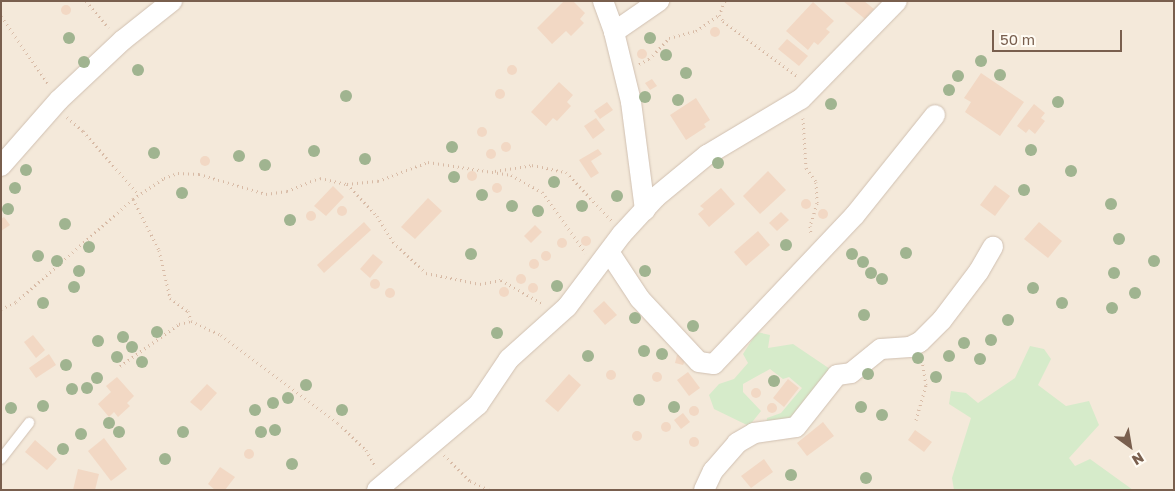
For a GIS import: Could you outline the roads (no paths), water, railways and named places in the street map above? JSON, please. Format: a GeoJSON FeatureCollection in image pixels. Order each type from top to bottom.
{"type":"FeatureCollection","features":[{"type":"Feature","properties":{"kind":"street"},"geometry":{"type":"LineString","coordinates":[[1,166],[59,100],[123,40],[172,1]]}},
{"type":"Feature","properties":{"kind":"street"},"geometry":{"type":"LineString","coordinates":[[602,1],[614,32],[631,102],[645,210]]}},
{"type":"Feature","properties":{"kind":"street"},"geometry":{"type":"LineString","coordinates":[[614,32],[659,1]]}},
{"type":"Feature","properties":{"kind":"street"},"geometry":{"type":"LineString","coordinates":[[381,485],[478,405],[516,351],[567,307],[622,234],[645,210],[707,155],[800,99],[897,1]]}},
{"type":"Feature","properties":{"kind":"street"},"geometry":{"type":"LineString","coordinates":[[609,252],[640,299],[699,362],[714,364],[855,215],[935,115]]}},
{"type":"Feature","properties":{"kind":"street"},"geometry":{"type":"LineString","coordinates":[[704,490],[713,471],[738,443],[754,433],[796,427],[837,374],[851,373],[881,348],[916,345],[942,320],[979,271],[992,247]]}},
{"type":"Feature","properties":{"kind":"lane"},"geometry":{"type":"LineString","coordinates":[[1,459],[29,423]]}}]}
